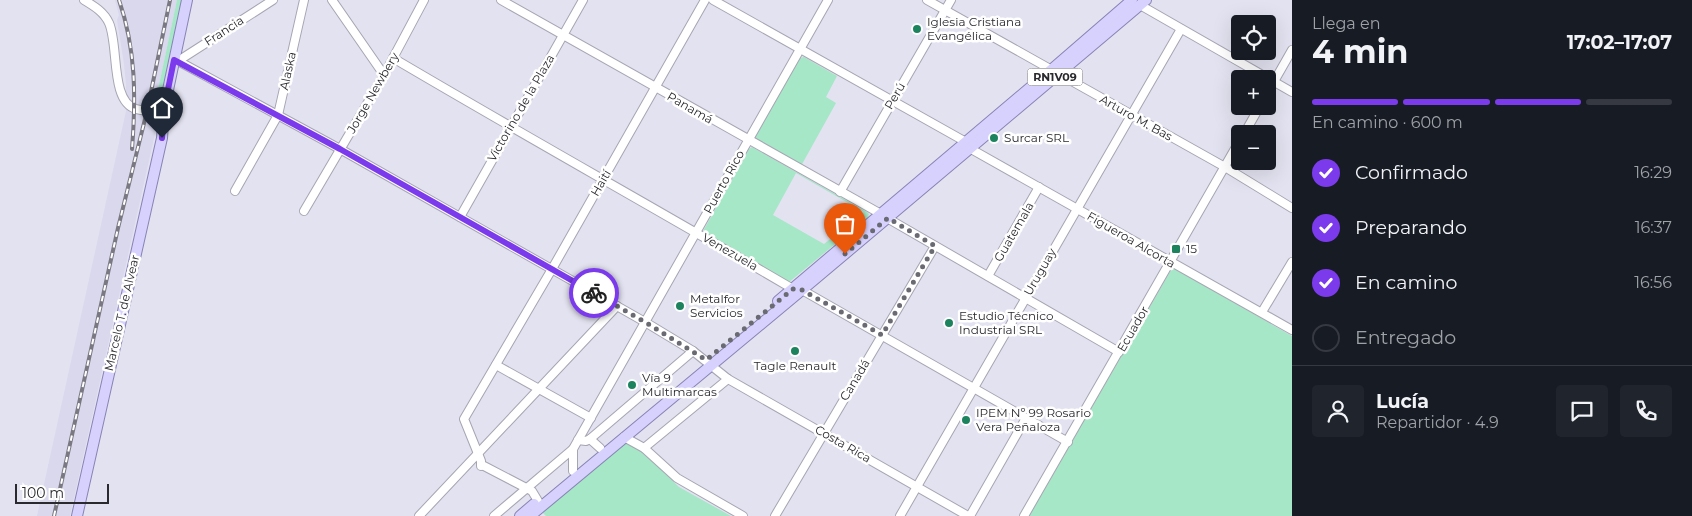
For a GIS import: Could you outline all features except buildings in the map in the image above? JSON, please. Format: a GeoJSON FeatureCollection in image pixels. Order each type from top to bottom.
{"type":"FeatureCollection","features":[{"type":"Feature","properties":{"kind":"main road","name":"Marcelo T. de Alvear"},"geometry":{"type":"LineString","coordinates":[[77,516],[162,138],[164,109],[176,60],[187,0]]}},
{"type":"Feature","properties":{"kind":"main road","name":"RN1V09"},"geometry":{"type":"LineString","coordinates":[[520,516],[600,448],[709,362],[797,289],[1055,72],[1135,2]]}},
{"type":"Feature","properties":{"kind":"main road","name":"RN1V09"},"geometry":{"type":"LineString","coordinates":[[534,515],[709,362]]}},
{"type":"Feature","properties":{"kind":"street"},"geometry":{"type":"LineString","coordinates":[[84,0],[100,11],[109,22],[113,37],[121,96],[126,103],[135,109],[141,110],[164,109]]}},
{"type":"Feature","properties":{"kind":"street","name":"Francia"},"geometry":{"type":"LineString","coordinates":[[176,60],[273,0]]}},
{"type":"Feature","properties":{"kind":"street","name":"Alaska"},"geometry":{"type":"LineString","coordinates":[[235,191],[278,115],[304,0]]}},
{"type":"Feature","properties":{"kind":"street"},"geometry":{"type":"LineString","coordinates":[[332,0],[384,74]]}},
{"type":"Feature","properties":{"kind":"street","name":"Jorge Newbery"},"geometry":{"type":"LineString","coordinates":[[304,211],[384,74],[424,0]]}},
{"type":"Feature","properties":{"kind":"street","name":"Panamá"},"geometry":{"type":"LineString","coordinates":[[501,0],[884,216],[1120,352]]}},
{"type":"Feature","properties":{"kind":"street","name":"Victorino de la Plaza"},"geometry":{"type":"LineString","coordinates":[[460,217],[583,0]]}},
{"type":"Feature","properties":{"kind":"street","name":"Haití"},"geometry":{"type":"LineString","coordinates":[[478,453],[464,419],[552,269],[704,0]]}},
{"type":"Feature","properties":{"kind":"street","name":"Figueroa Alcorta"},"geometry":{"type":"LineString","coordinates":[[713,0],[1292,330]]}},
{"type":"Feature","properties":{"kind":"street","name":"Puerto Rico"},"geometry":{"type":"LineString","coordinates":[[573,471],[573,449],[828,0]]}},
{"type":"Feature","properties":{"kind":"street","name":"Arturo M. Bas"},"geometry":{"type":"LineString","coordinates":[[927,0],[1225,167],[1292,208]]}},
{"type":"Feature","properties":{"kind":"street","name":"Perú"},"geometry":{"type":"LineString","coordinates":[[840,192],[951,0]]}},
{"type":"Feature","properties":{"kind":"street"},"geometry":{"type":"LineString","coordinates":[[1135,2],[1253,70]]}},
{"type":"Feature","properties":{"kind":"street","name":"Uruguay"},"geometry":{"type":"LineString","coordinates":[[900,516],[1181,29]]}},
{"type":"Feature","properties":{"kind":"street"},"geometry":{"type":"LineString","coordinates":[[1276,78],[1292,50]]}},
{"type":"Feature","properties":{"kind":"street","name":"Venezuela"},"geometry":{"type":"LineString","coordinates":[[393,58],[510,127],[882,335],[1068,442]]}},
{"type":"Feature","properties":{"kind":"street"},"geometry":{"type":"LineString","coordinates":[[176,60],[340,149],[552,269],[645,322],[709,362]]}},
{"type":"Feature","properties":{"kind":"street"},"geometry":{"type":"LineString","coordinates":[[1276,83],[1292,92]]}},
{"type":"Feature","properties":{"kind":"street","name":"Ecuador"},"geometry":{"type":"LineString","coordinates":[[1024,516],[1231,156]]}},
{"type":"Feature","properties":{"kind":"street","name":"Guatemala"},"geometry":{"type":"LineString","coordinates":[[988,276],[1039,187]]}},
{"type":"Feature","properties":{"kind":"street","name":"Canadá"},"geometry":{"type":"LineString","coordinates":[[775,516],[935,246]]}},
{"type":"Feature","properties":{"kind":"street"},"geometry":{"type":"LineString","coordinates":[[1262,312],[1292,262]]}},
{"type":"Feature","properties":{"kind":"street"},"geometry":{"type":"LineString","coordinates":[[419,516],[617,306]]}},
{"type":"Feature","properties":{"kind":"street"},"geometry":{"type":"LineString","coordinates":[[578,440],[586,441],[590,439],[693,351]]}},
{"type":"Feature","properties":{"kind":"street","name":"Costa Rica"},"geometry":{"type":"LineString","coordinates":[[709,362],[728,379],[969,516]]}},
{"type":"Feature","properties":{"kind":"street"},"geometry":{"type":"LineString","coordinates":[[496,365],[591,418]]}},
{"type":"Feature","properties":{"kind":"street"},"geometry":{"type":"LineString","coordinates":[[644,448],[728,379]]}},
{"type":"Feature","properties":{"kind":"street"},"geometry":{"type":"LineString","coordinates":[[969,516],[1026,418]]}},
{"type":"Feature","properties":{"kind":"street"},"geometry":{"type":"LineString","coordinates":[[624,437],[644,448],[677,478],[743,516]]}},
{"type":"Feature","properties":{"kind":"street"},"geometry":{"type":"LineString","coordinates":[[590,439],[600,448]]}},
{"type":"Feature","properties":{"kind":"street"},"geometry":{"type":"LineString","coordinates":[[494,516],[573,449]]}},
{"type":"Feature","properties":{"kind":"street"},"geometry":{"type":"LineString","coordinates":[[478,453],[482,466],[532,491],[538,501]]}},
{"type":"Feature","properties":{"kind":"shaded area"},"geometry":{"type":"Polygon","coordinates":[[[115,0],[177,0],[155,104],[158,120],[70,516],[37,516],[126,111],[126,84],[117,20],[119,15],[115,0]]]}},
{"type":"Feature","properties":{"kind":"green space"},"geometry":{"type":"Polygon","coordinates":[[[177,0],[183,0],[162,98],[159,103],[155,104],[177,0]]]}},
{"type":"Feature","properties":{"kind":"green space"},"geometry":{"type":"Polygon","coordinates":[[[804,57],[837,76],[826,97],[836,103],[801,166],[754,140],[754,138],[799,58],[804,57]]]}},
{"type":"Feature","properties":{"kind":"green space"},"geometry":{"type":"Polygon","coordinates":[[[752,147],[869,214],[868,217],[788,283],[702,233],[749,149],[752,147]],[[796,173],[773,215],[824,244],[864,212],[796,173]]]}},
{"type":"Feature","properties":{"kind":"green space"},"geometry":{"type":"Polygon","coordinates":[[[1175,269],[1292,336],[1292,516],[1029,516],[1171,270],[1175,269]]]}},
{"type":"Feature","properties":{"kind":"green space"},"geometry":{"type":"Polygon","coordinates":[[[623,441],[641,450],[679,487],[731,516],[546,516],[541,511],[623,441]]]}},
{"type":"Feature","properties":{"kind":"railway"},"geometry":{"type":"LineString","coordinates":[[119,0],[125,18],[132,55],[134,92],[132,149]]}},
{"type":"Feature","properties":{"kind":"railway"},"geometry":{"type":"LineString","coordinates":[[54,516],[118,228],[147,111],[170,0]]}},
{"type":"Feature","properties":{"kind":"way so far"},"geometry":{"type":"LineString","coordinates":[[594,293],[706,360],[793,289],[802,290],[882,335],[935,246],[888,218],[845,254]]}},
{"type":"Feature","properties":{"kind":"place","name":"Iglesia Cristiana Evangélica"},"geometry":{"type":"Point","coordinates":[917,29]}},
{"type":"Feature","properties":{"kind":"place","name":"Surcar SRL"},"geometry":{"type":"Point","coordinates":[994,138]}},
{"type":"Feature","properties":{"kind":"place","name":"15"},"geometry":{"type":"Point","coordinates":[1176,249]}},
{"type":"Feature","properties":{"kind":"place","name":"Metalfor Servicios"},"geometry":{"type":"Point","coordinates":[680,306]}},
{"type":"Feature","properties":{"kind":"place","name":"Estudio Técnico Industrial SRL"},"geometry":{"type":"Point","coordinates":[949,323]}},
{"type":"Feature","properties":{"kind":"place","name":"Tagle Renault"},"geometry":{"type":"Point","coordinates":[795,351]}},
{"type":"Feature","properties":{"kind":"place","name":"Vía 9 Multimarcas"},"geometry":{"type":"Point","coordinates":[632,385]}},
{"type":"Feature","properties":{"kind":"place","name":"IPEM Nº 99 Rosario Vera Peñaloza"},"geometry":{"type":"Point","coordinates":[966,420]}},
{"type":"Feature","properties":{"kind":"route"},"geometry":{"type":"LineString","coordinates":[[162,138],[164,109],[174,60],[340,149],[594,293]]}}]}
